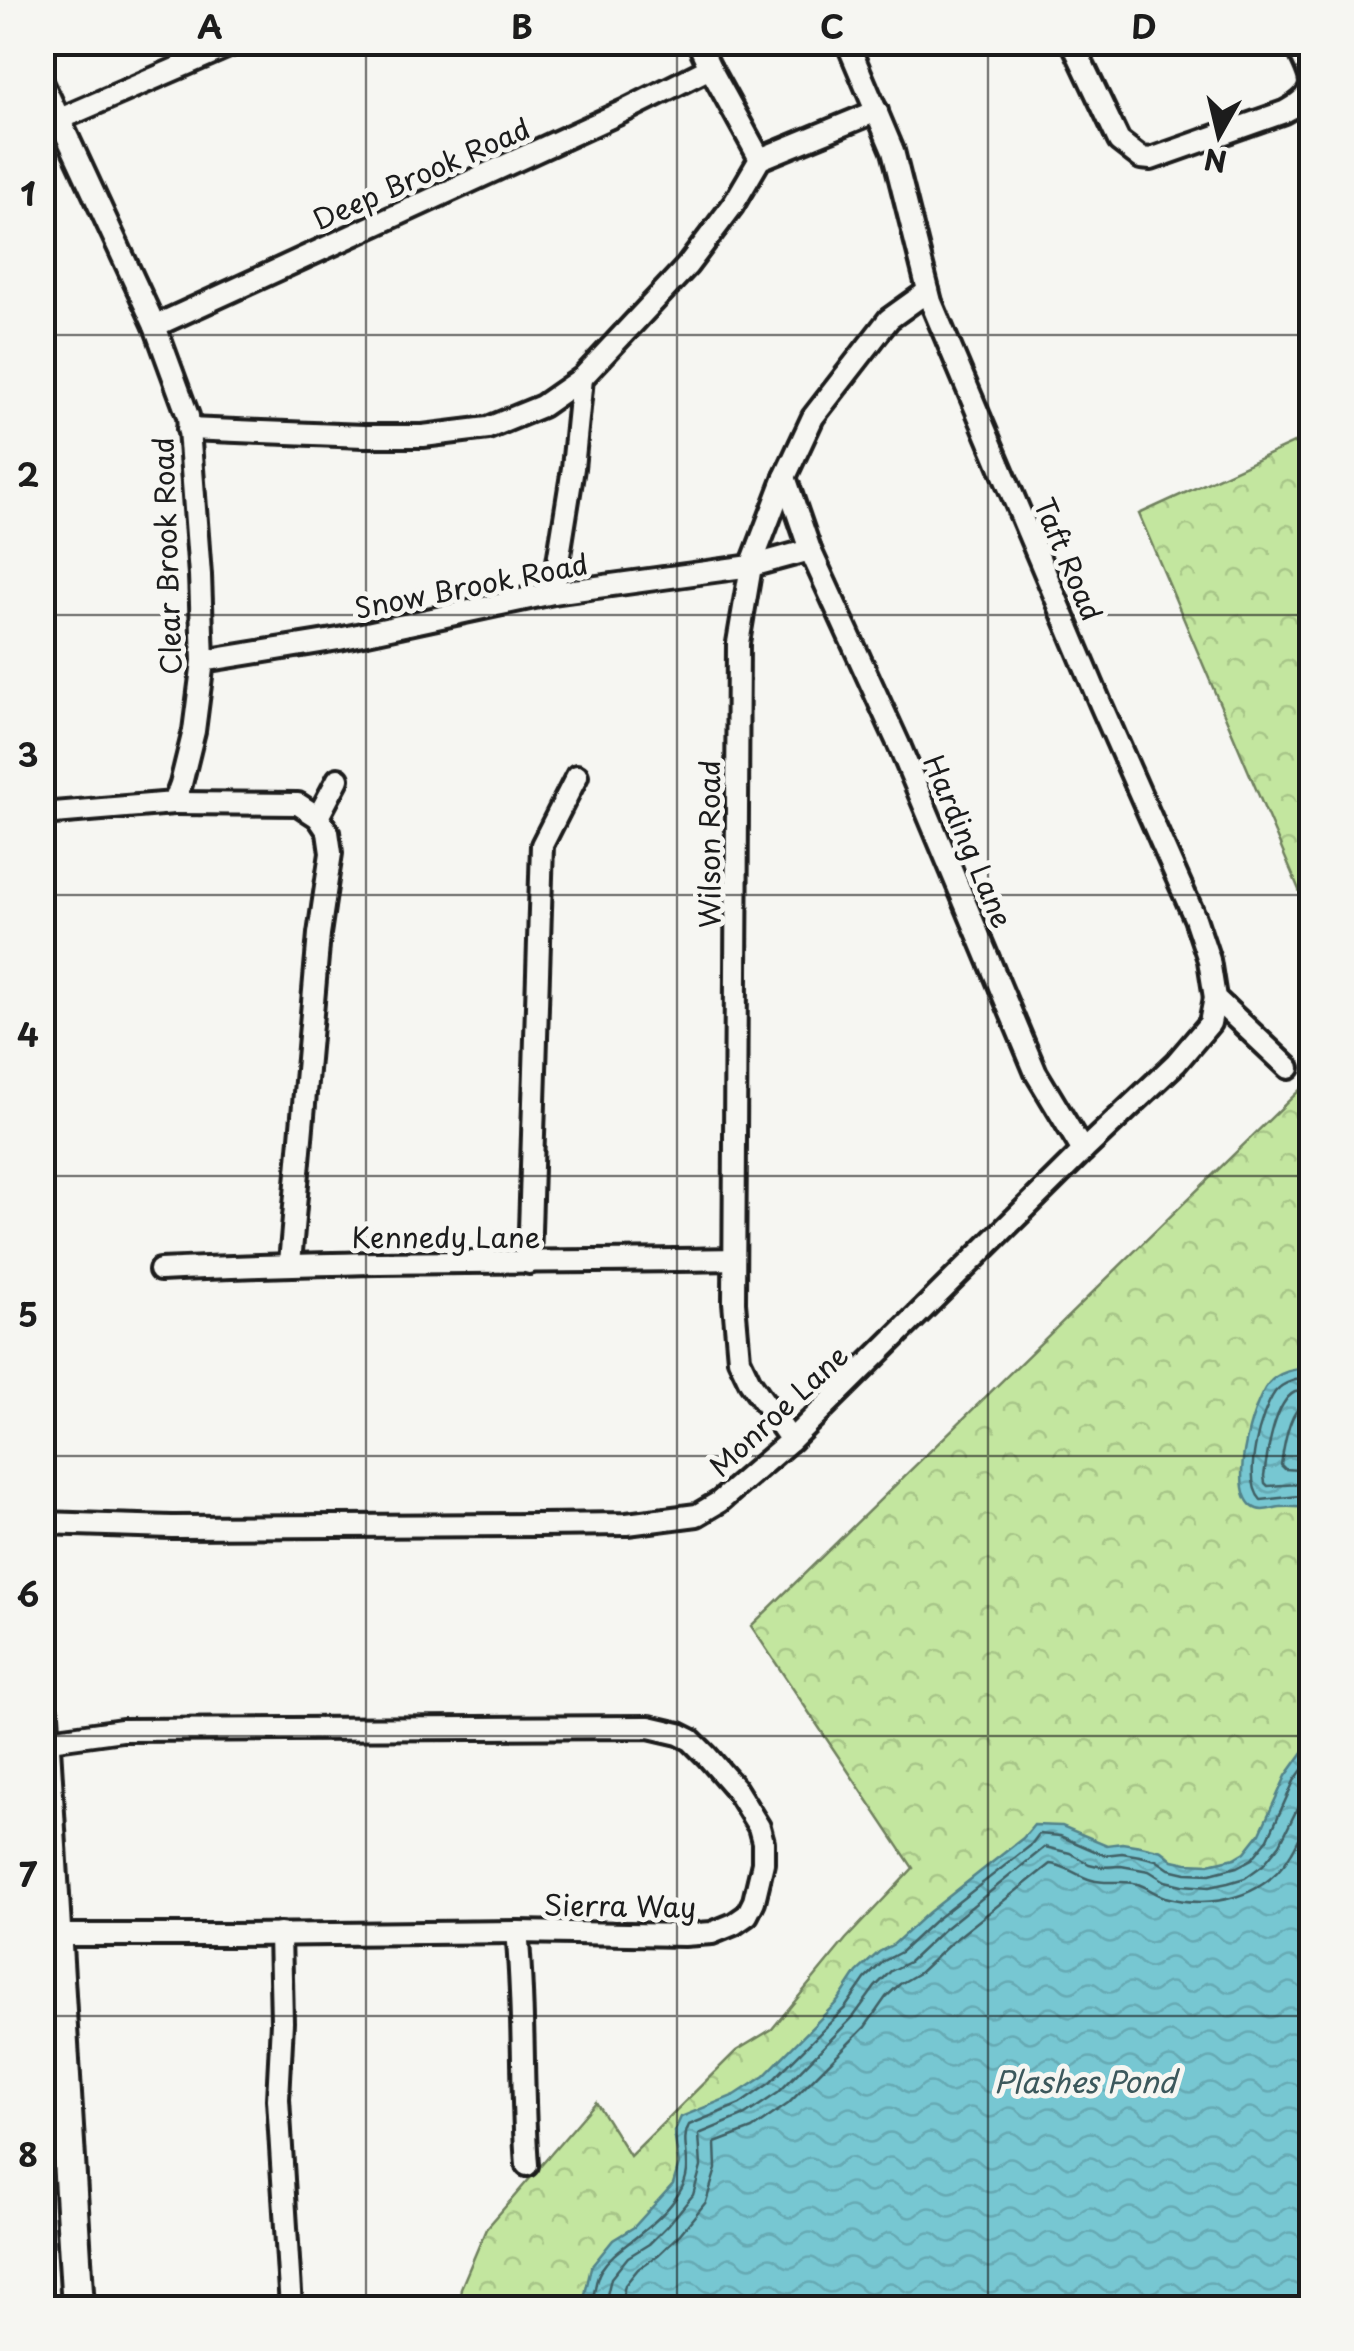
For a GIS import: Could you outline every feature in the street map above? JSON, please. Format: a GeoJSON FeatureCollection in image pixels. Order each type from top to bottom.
{"type":"FeatureCollection","features":[{"type":"Feature","properties":{"kind":"main road"},"geometry":{"type":"LineString","coordinates":[[43,1732],[56,1934],[51,2004],[78,2308]]}},
{"type":"Feature","properties":{"kind":"street"},"geometry":{"type":"LineString","coordinates":[[60,120],[238,42]]}},
{"type":"Feature","properties":{"kind":"street"},"geometry":{"type":"LineString","coordinates":[[698,42],[760,159]]}},
{"type":"Feature","properties":{"kind":"street","name":"Taft Road"},"geometry":{"type":"LineString","coordinates":[[847,42],[893,151],[922,275],[960,376],[1195,918],[1209,960],[1215,998]]}},
{"type":"Feature","properties":{"kind":"street"},"geometry":{"type":"LineString","coordinates":[[1072,42],[1118,141],[1142,158],[1152,159],[1300,104],[1309,93],[1311,82],[1294,42]]}},
{"type":"Feature","properties":{"kind":"street","name":"Deep Brook Road"},"geometry":{"type":"LineString","coordinates":[[155,326],[710,68]]}},
{"type":"Feature","properties":{"kind":"street","name":"Clear Brook Road"},"geometry":{"type":"LineString","coordinates":[[42,82],[155,326],[188,416],[203,662],[194,731],[174,803]]}},
{"type":"Feature","properties":{"kind":"street"},"geometry":{"type":"LineString","coordinates":[[188,429],[423,436],[488,428],[542,406],[582,378],[687,266],[760,159],[878,111]]}},
{"type":"Feature","properties":{"kind":"street","name":"Wilson Road"},"geometry":{"type":"LineString","coordinates":[[791,1440],[750,1382],[739,1359],[733,1260],[738,643],[751,566],[785,477],[814,417],[890,319],[928,291]]}},
{"type":"Feature","properties":{"kind":"street"},"geometry":{"type":"LineString","coordinates":[[553,593],[573,468],[582,378]]}},
{"type":"Feature","properties":{"kind":"street","name":"Harding Lane"},"geometry":{"type":"LineString","coordinates":[[785,477],[810,550],[899,746],[1036,1073],[1083,1151]]}},
{"type":"Feature","properties":{"kind":"street"},"geometry":{"type":"LineString","coordinates":[[751,566],[810,550]]}},
{"type":"Feature","properties":{"kind":"street","name":"Snow Brook Road"},"geometry":{"type":"LineString","coordinates":[[203,662],[339,639],[553,593],[751,566]]}},
{"type":"Feature","properties":{"kind":"street"},"geometry":{"type":"LineString","coordinates":[[529,1263],[542,845],[577,776]]}},
{"type":"Feature","properties":{"kind":"street"},"geometry":{"type":"LineString","coordinates":[[318,816],[338,779]]}},
{"type":"Feature","properties":{"kind":"street"},"geometry":{"type":"LineString","coordinates":[[42,814],[174,803],[298,804],[318,816],[328,832],[331,853],[319,934],[290,1263]]}},
{"type":"Feature","properties":{"kind":"street"},"geometry":{"type":"LineString","coordinates":[[1215,998],[1289,1068]]}},
{"type":"Feature","properties":{"kind":"street","name":"Monroe Lane"},"geometry":{"type":"LineString","coordinates":[[42,1523],[172,1527],[627,1524],[697,1515],[719,1502],[791,1440],[1176,1063],[1210,1023],[1215,998]]}},
{"type":"Feature","properties":{"kind":"street","name":"Kennedy Lane"},"geometry":{"type":"LineString","coordinates":[[160,1270],[290,1263],[733,1260]]}},
{"type":"Feature","properties":{"kind":"street","name":"Sierra Way"},"geometry":{"type":"LineString","coordinates":[[43,1732],[649,1728],[679,1734],[708,1756],[735,1788],[760,1828],[764,1842],[754,1901],[746,1915],[712,1933],[56,1934]]}},
{"type":"Feature","properties":{"kind":"street"},"geometry":{"type":"LineString","coordinates":[[517,1932],[527,2166]]}},
{"type":"Feature","properties":{"kind":"street"},"geometry":{"type":"LineString","coordinates":[[280,1934],[282,2022],[278,2100],[291,2308]]}},
{"type":"Feature","properties":{"kind":"green space"},"geometry":{"type":"Polygon","coordinates":[[[1311,435],[1311,918],[1139,514],[1311,435]]]}},
{"type":"Feature","properties":{"kind":"green space"},"geometry":{"type":"Polygon","coordinates":[[[1311,1079],[1311,2308],[459,2308],[461,2288],[486,2229],[596,2102],[630,2156],[736,2051],[772,2029],[846,1939],[913,1868],[751,1626],[1311,1079]]]}},
{"type":"Feature","properties":{"kind":"water"},"geometry":{"type":"Polygon","coordinates":[[[1311,1367],[1311,1509],[1257,1509],[1248,1501],[1242,1469],[1255,1410],[1268,1384],[1277,1376],[1311,1367]]]}},
{"type":"Feature","properties":{"kind":"water","name":"Plashes Pond"},"geometry":{"type":"Polygon","coordinates":[[[1311,1741],[1311,2308],[582,2308],[591,2267],[613,2240],[634,2227],[673,2184],[679,2164],[674,2132],[681,2117],[735,2095],[764,2076],[838,2001],[857,1972],[1034,1825],[1062,1826],[1107,1845],[1141,1846],[1187,1863],[1209,1864],[1235,1858],[1260,1833],[1286,1776],[1311,1741]]]}}]}
